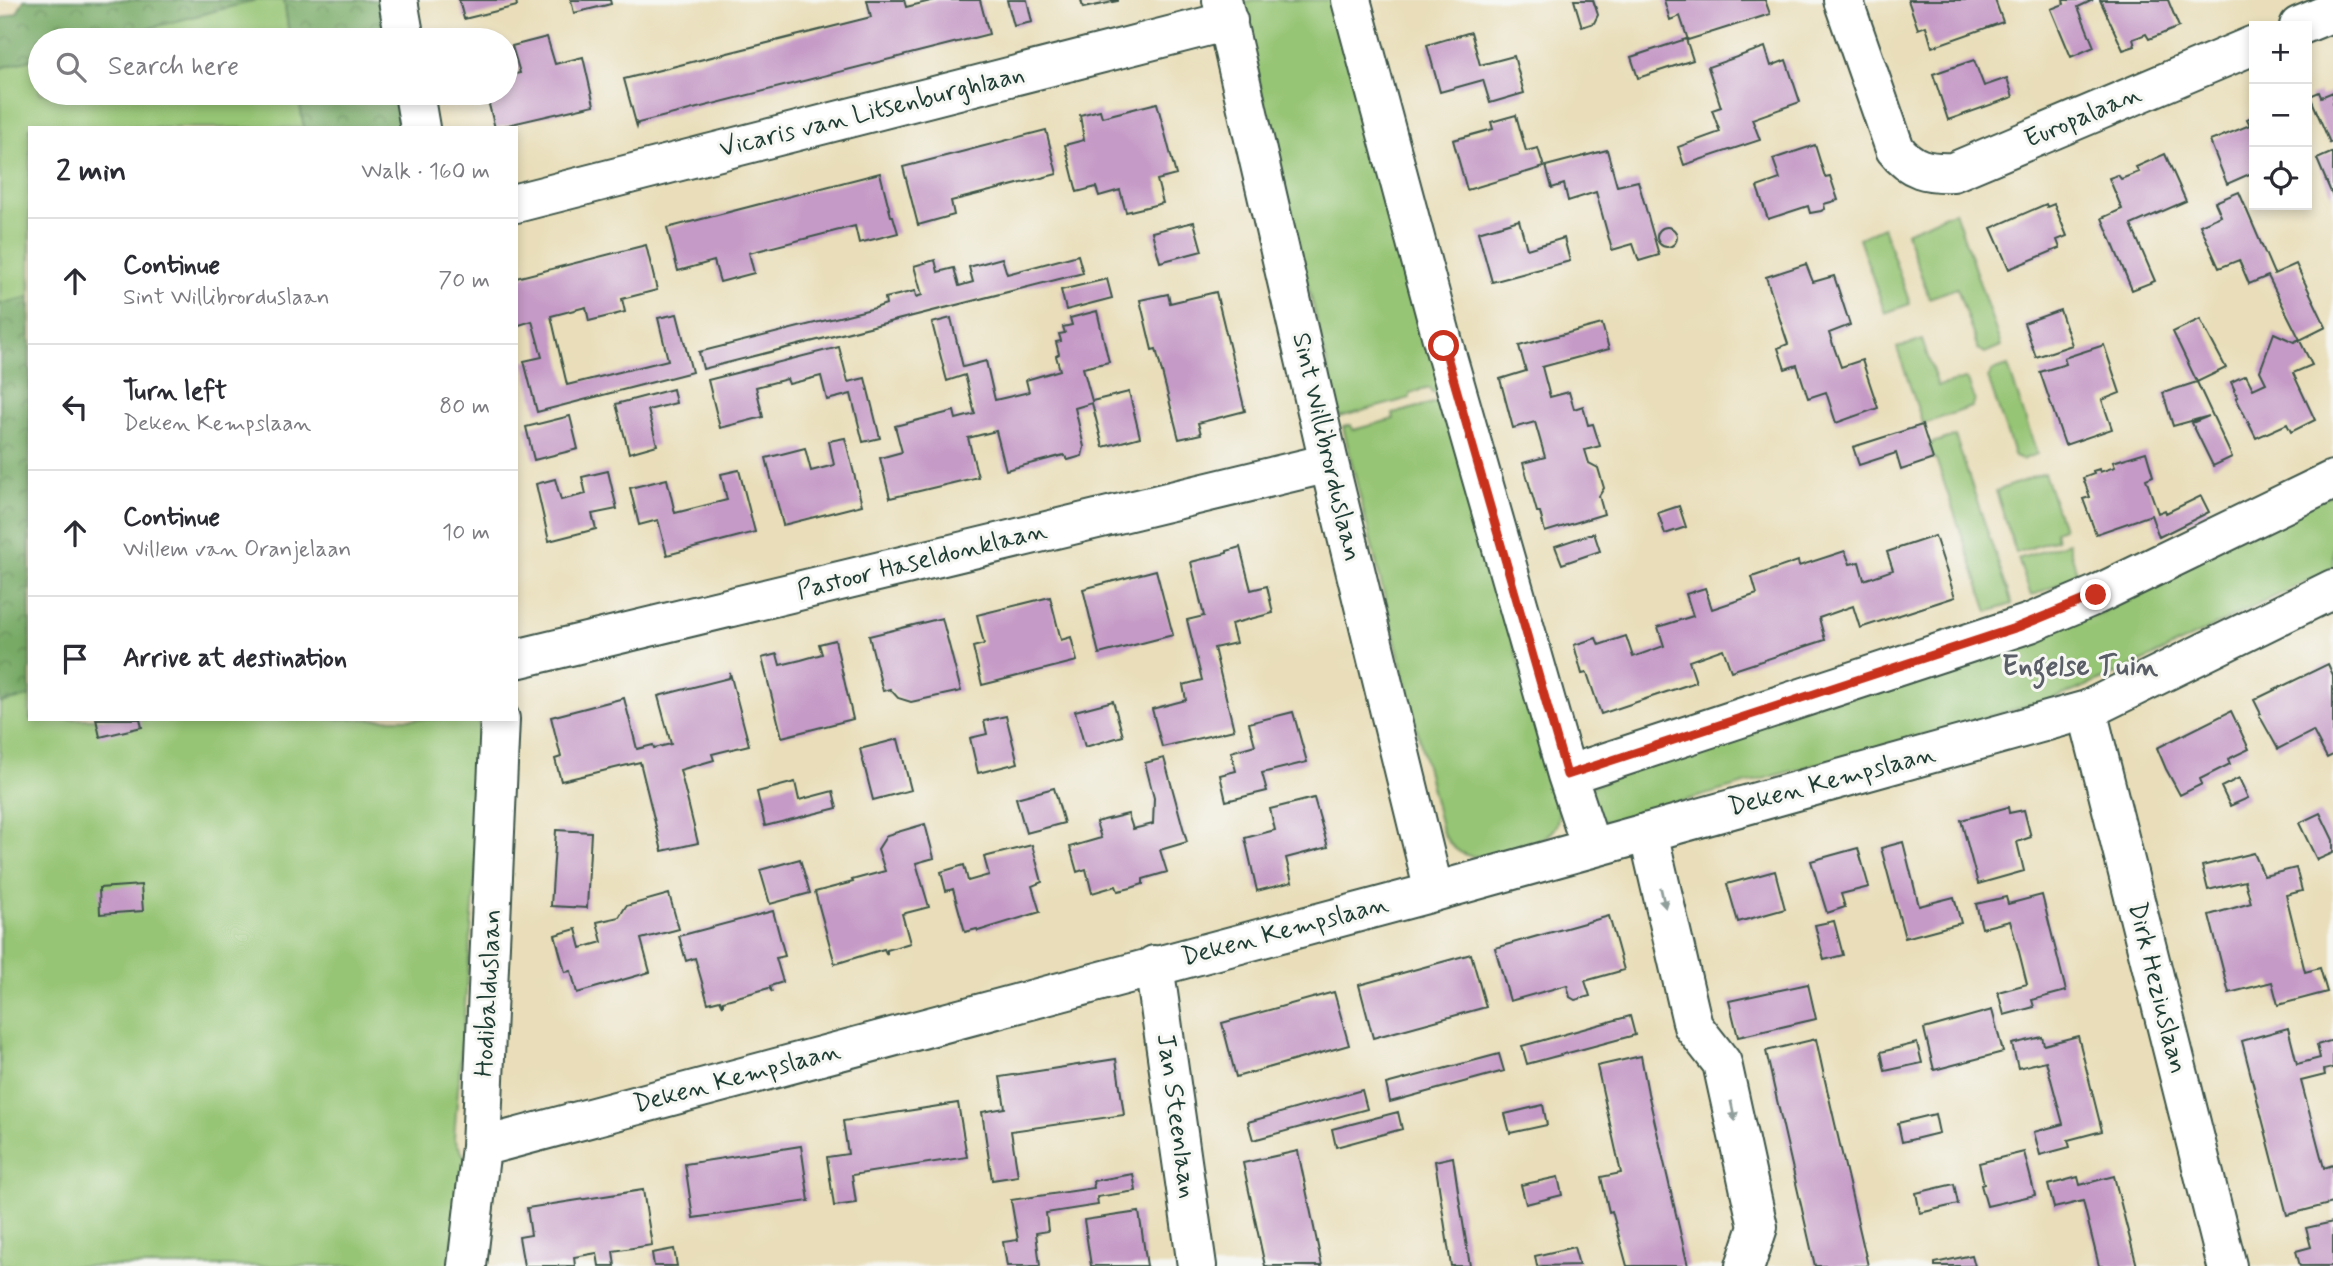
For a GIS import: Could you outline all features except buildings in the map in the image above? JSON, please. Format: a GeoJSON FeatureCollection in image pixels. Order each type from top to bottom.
{"type":"FeatureCollection","features":[{"type":"Feature","properties":{"kind":"street"},"geometry":{"type":"LineString","coordinates":[[398,0],[403,28]]}},
{"type":"Feature","properties":{"kind":"street"},"geometry":{"type":"LineString","coordinates":[[1351,0],[1444,346],[1567,775],[1591,847]]}},
{"type":"Feature","properties":{"kind":"street","name":"Europalaan"},"geometry":{"type":"LineString","coordinates":[[1843,0],[1895,149],[1910,165],[1925,171],[1953,172],[2249,47]]}},
{"type":"Feature","properties":{"kind":"street","name":"Vicaris van Litsenburghlaan"},"geometry":{"type":"LineString","coordinates":[[518,202],[1225,11]]}},
{"type":"Feature","properties":{"kind":"street","name":"Sint Willibrorduslaan"},"geometry":{"type":"LineString","coordinates":[[1225,11],[1329,463],[1434,892]]}},
{"type":"Feature","properties":{"kind":"street"},"geometry":{"type":"LineString","coordinates":[[2311,21],[2333,12]]}},
{"type":"Feature","properties":{"kind":"street"},"geometry":{"type":"LineString","coordinates":[[416,105],[420,126]]}},
{"type":"Feature","properties":{"kind":"street","name":"Pastoor Haseldonklaan"},"geometry":{"type":"LineString","coordinates":[[518,659],[1329,463]]}},
{"type":"Feature","properties":{"kind":"street"},"geometry":{"type":"LineString","coordinates":[[1567,775],[2030,623],[2096,595],[2333,480]]}},
{"type":"Feature","properties":{"kind":"street","name":"Deken Kempslaan"},"geometry":{"type":"LineString","coordinates":[[481,1147],[1434,892],[2087,710],[2333,589]]}},
{"type":"Feature","properties":{"kind":"street","name":"Dirk Heziuslaan"},"geometry":{"type":"LineString","coordinates":[[2087,710],[2227,1266]]}},
{"type":"Feature","properties":{"kind":"street","name":"Hodibalduslaan"},"geometry":{"type":"LineString","coordinates":[[467,1266],[481,1147],[500,721]]}},
{"type":"Feature","properties":{"kind":"street"},"geometry":{"type":"LineString","coordinates":[[1648,832],[1693,1026],[1723,1063],[1758,1227],[1745,1266]]}},
{"type":"Feature","properties":{"kind":"street","name":"Jan Steenlaan"},"geometry":{"type":"LineString","coordinates":[[1154,965],[1197,1266]]}},
{"type":"Feature","properties":{"kind":"green space"},"geometry":{"type":"Polygon","coordinates":[[[24,0],[256,0],[150,28],[28,28],[28,60],[0,68],[0,19],[17,13],[24,0]]]}},
{"type":"Feature","properties":{"kind":"green space"},"geometry":{"type":"Polygon","coordinates":[[[256,0],[284,0],[288,28],[150,28],[256,0]]]}},
{"type":"Feature","properties":{"kind":"green space"},"geometry":{"type":"Polygon","coordinates":[[[284,0],[379,0],[383,28],[288,28],[284,0]]]}},
{"type":"Feature","properties":{"kind":"green space"},"geometry":{"type":"Polygon","coordinates":[[[1252,0],[1337,0],[1444,390],[1432,393],[1430,388],[1410,393],[1410,398],[1340,417],[1240,3],[1252,0]]]}},
{"type":"Feature","properties":{"kind":"green space"},"geometry":{"type":"Polygon","coordinates":[[[28,60],[28,105],[300,105],[304,126],[28,126],[28,297],[0,304],[0,68],[28,60]]]}},
{"type":"Feature","properties":{"kind":"green space"},"geometry":{"type":"Polygon","coordinates":[[[300,105],[396,105],[400,126],[304,126],[300,105]]]}},
{"type":"Feature","properties":{"kind":"green space"},"geometry":{"type":"Polygon","coordinates":[[[1955,211],[2001,346],[1985,353],[1978,349],[1957,288],[1929,298],[1906,232],[1955,211]]]}},
{"type":"Feature","properties":{"kind":"green space"},"geometry":{"type":"Polygon","coordinates":[[[1883,227],[1910,304],[1885,313],[1859,238],[1883,227]]]}},
{"type":"Feature","properties":{"kind":"green space"},"geometry":{"type":"Polygon","coordinates":[[[28,297],[28,696],[0,703],[0,304],[28,297]]]}},
{"type":"Feature","properties":{"kind":"green space"},"geometry":{"type":"Polygon","coordinates":[[[1922,340],[1938,386],[1965,379],[1975,400],[1972,407],[1923,424],[1897,348],[1922,340]]]}},
{"type":"Feature","properties":{"kind":"green space"},"geometry":{"type":"Polygon","coordinates":[[[2008,366],[2037,454],[2022,460],[2015,457],[1988,378],[1992,371],[2008,366]]]}},
{"type":"Feature","properties":{"kind":"green space"},"geometry":{"type":"Polygon","coordinates":[[[1447,399],[1559,811],[1555,827],[1541,839],[1516,849],[1478,856],[1465,855],[1457,850],[1442,831],[1343,427],[1351,425],[1353,430],[1394,419],[1393,414],[1447,399]]]}},
{"type":"Feature","properties":{"kind":"green space"},"geometry":{"type":"Polygon","coordinates":[[[1955,436],[2012,604],[1988,612],[1929,444],[1955,436]]]}},
{"type":"Feature","properties":{"kind":"green space"},"geometry":{"type":"Polygon","coordinates":[[[2044,473],[2063,528],[2055,531],[2057,539],[2016,553],[1996,491],[2044,473]]]}},
{"type":"Feature","properties":{"kind":"green space"},"geometry":{"type":"Polygon","coordinates":[[[2333,494],[2333,568],[2127,669],[2042,702],[1608,822],[1600,820],[1589,793],[1593,786],[2333,494]]]}},
{"type":"Feature","properties":{"kind":"green space"},"geometry":{"type":"Polygon","coordinates":[[[2068,543],[2078,576],[2031,596],[2018,559],[2068,543]]]}},
{"type":"Feature","properties":{"kind":"green space"},"geometry":{"type":"Polygon","coordinates":[[[28,696],[28,721],[479,721],[483,787],[454,1138],[468,1163],[448,1266],[0,1266],[0,703],[28,696]]]}},
{"type":"Feature","properties":{"kind":"district","name":"Engelse Tuin"},"geometry":{"type":"Point","coordinates":[2080,667]}},
{"type":"Feature","properties":{"kind":"route"},"geometry":{"type":"LineString","coordinates":[[1444,346],[1567,775],[2018,627],[2096,595]]}}]}
